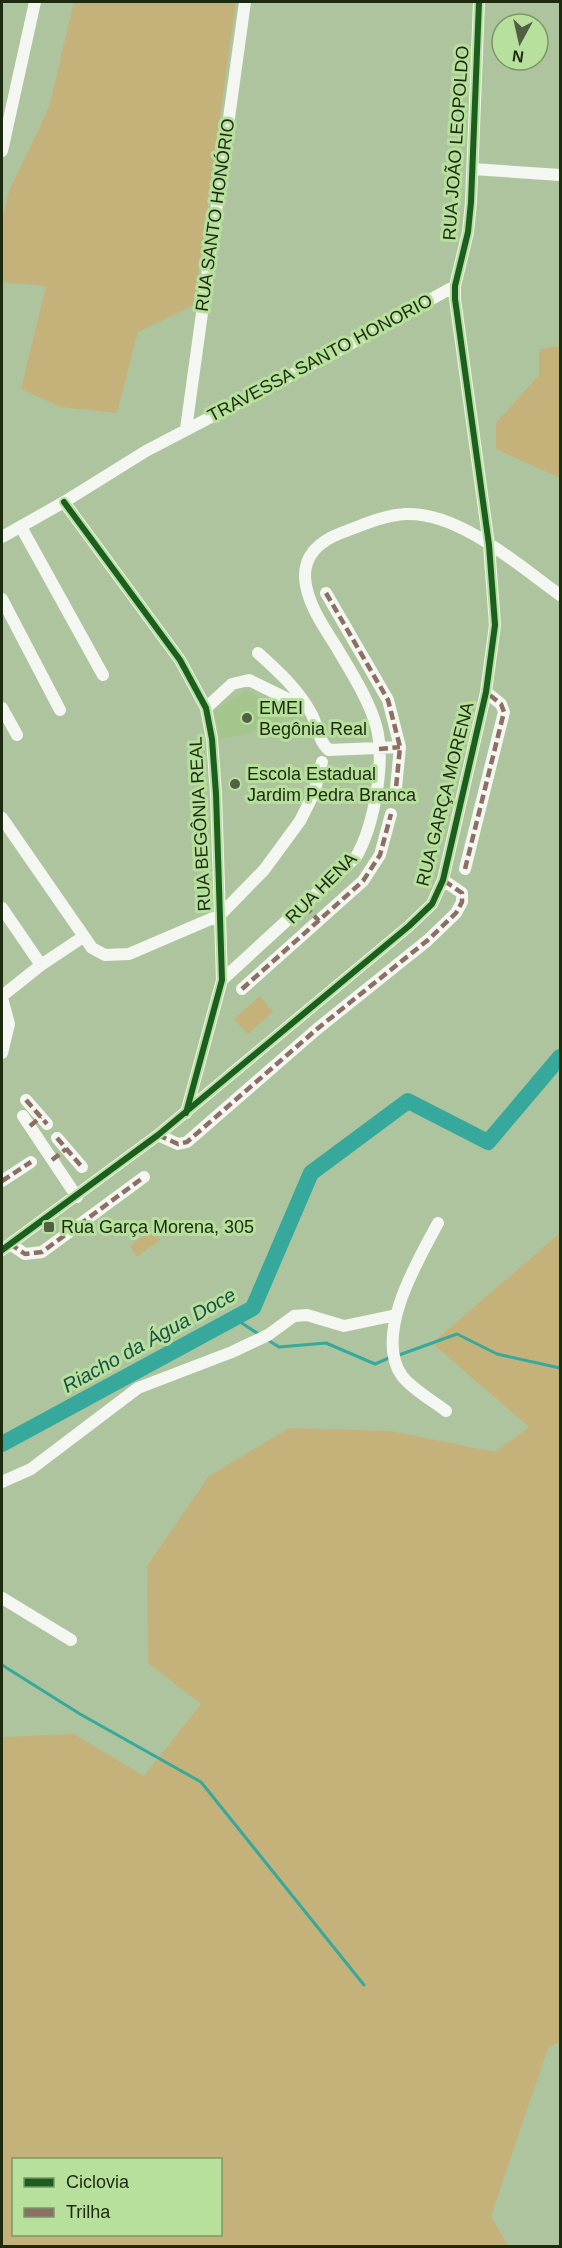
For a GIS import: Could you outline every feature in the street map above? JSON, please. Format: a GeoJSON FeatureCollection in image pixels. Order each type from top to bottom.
{"type":"FeatureCollection","features":[{"type":"Feature","properties":{"kind":"street"},"geometry":{"type":"LineString","coordinates":[[2,151],[35,2]]}},
{"type":"Feature","properties":{"kind":"street","name":"RUA SANTO HONÓRIO"},"geometry":{"type":"LineString","coordinates":[[186,429],[245,2]]}},
{"type":"Feature","properties":{"kind":"street","name":"RUA JOÃO LEOPOLDO"},"geometry":{"type":"LineString","coordinates":[[455,286],[468,232],[479,2]]}},
{"type":"Feature","properties":{"kind":"street"},"geometry":{"type":"LineString","coordinates":[[472,169],[561,175]]}},
{"type":"Feature","properties":{"kind":"street","name":"TRAVESSA SANTO HONORIO"},"geometry":{"type":"LineString","coordinates":[[2,537],[186,429],[343,348],[455,286]]}},
{"type":"Feature","properties":{"kind":"street","name":"RUA GARÇA MORENA"},"geometry":{"type":"LineString","coordinates":[[6,1247],[77,1197],[186,1113],[409,926],[432,904],[443,880],[486,692],[495,625],[489,545],[456,313],[455,286]]}},
{"type":"Feature","properties":{"kind":"street","name":"RUA BEGÔNIA REAL"},"geometry":{"type":"LineString","coordinates":[[64,502],[180,660],[206,708],[212,739],[216,794],[222,980],[186,1113]]}},
{"type":"Feature","properties":{"kind":"street","name":"RUA HENA"},"geometry":{"type":"LineString","coordinates":[[222,980],[346,867],[363,846],[376,793],[379,749],[372,716],[349,669],[315,612],[307,591],[305,571],[310,554],[332,536],[384,517],[408,514],[432,517],[452,523],[489,545],[561,595]]}},
{"type":"Feature","properties":{"kind":"street"},"geometry":{"type":"LineString","coordinates":[[21,527],[103,675]]}},
{"type":"Feature","properties":{"kind":"street"},"geometry":{"type":"LineString","coordinates":[[326,593],[388,700],[400,747],[396,788]]}},
{"type":"Feature","properties":{"kind":"street"},"geometry":{"type":"LineString","coordinates":[[2,599],[60,710]]}},
{"type":"Feature","properties":{"kind":"street"},"geometry":{"type":"LineString","coordinates":[[258,653],[282,675],[311,711],[322,744],[333,751],[400,747]]}},
{"type":"Feature","properties":{"kind":"street"},"geometry":{"type":"LineString","coordinates":[[206,708],[232,684],[249,680],[260,683],[311,711]]}},
{"type":"Feature","properties":{"kind":"street"},"geometry":{"type":"LineString","coordinates":[[465,869],[504,712],[501,704],[486,692]]}},
{"type":"Feature","properties":{"kind":"street"},"geometry":{"type":"LineString","coordinates":[[2,708],[16,735]]}},
{"type":"Feature","properties":{"kind":"street"},"geometry":{"type":"LineString","coordinates":[[2,818],[92,948],[105,955],[129,954],[220,915],[264,870],[300,821],[314,793],[322,762]]}},
{"type":"Feature","properties":{"kind":"street"},"geometry":{"type":"LineString","coordinates":[[242,989],[350,895],[373,867],[388,834],[391,814]]}},
{"type":"Feature","properties":{"kind":"street"},"geometry":{"type":"LineString","coordinates":[[158,1135],[178,1144],[187,1142],[317,1029],[429,940],[449,921],[462,902],[462,893],[443,880]]}},
{"type":"Feature","properties":{"kind":"street"},"geometry":{"type":"LineString","coordinates":[[305,906],[319,921]]}},
{"type":"Feature","properties":{"kind":"street"},"geometry":{"type":"LineString","coordinates":[[2,908],[41,965]]}},
{"type":"Feature","properties":{"kind":"street"},"geometry":{"type":"LineString","coordinates":[[2,1053],[9,1024],[2,997],[41,965],[83,937]]}},
{"type":"Feature","properties":{"kind":"street"},"geometry":{"type":"LineString","coordinates":[[26,1100],[44,1121],[26,1121],[77,1197]]}},
{"type":"Feature","properties":{"kind":"street"},"geometry":{"type":"LineString","coordinates":[[57,1138],[82,1167]]}},
{"type":"Feature","properties":{"kind":"street"},"geometry":{"type":"LineString","coordinates":[[52,1160],[66,1149]]}},
{"type":"Feature","properties":{"kind":"street"},"geometry":{"type":"LineString","coordinates":[[2,1181],[31,1162]]}},
{"type":"Feature","properties":{"kind":"street"},"geometry":{"type":"LineString","coordinates":[[6,1247],[26,1254],[42,1252],[144,1177]]}},
{"type":"Feature","properties":{"kind":"street"},"geometry":{"type":"LineString","coordinates":[[438,1223],[416,1263],[396,1315],[395,1355],[402,1376],[446,1411]]}},
{"type":"Feature","properties":{"kind":"street"},"geometry":{"type":"LineString","coordinates":[[2,1482],[31,1469],[138,1388],[232,1352],[268,1335],[294,1316],[307,1316],[344,1326],[396,1315]]}},
{"type":"Feature","properties":{"kind":"street"},"geometry":{"type":"LineString","coordinates":[[2,1598],[71,1640]]}},
{"type":"Feature","properties":{"kind":"shaded area"},"geometry":{"type":"Polygon","coordinates":[[[74,2],[236,2],[194,305],[138,332],[117,413],[61,407],[21,389],[46,286],[2,282],[2,220],[9,191],[49,107],[74,2]]]}},
{"type":"Feature","properties":{"kind":"shaded area"},"geometry":{"type":"Polygon","coordinates":[[[560,346],[560,477],[558,477],[496,449],[496,423],[539,375],[539,349],[560,346]]]}},
{"type":"Feature","properties":{"kind":"shaded area","name":"EMEI Begônia Real"},"geometry":{"type":"Polygon","coordinates":[[[246,690],[258,696],[286,726],[220,739],[214,711],[246,690]]]}},
{"type":"Feature","properties":{"kind":"shaded area"},"geometry":{"type":"Polygon","coordinates":[[[260,996],[273,1012],[248,1034],[234,1019],[260,996]]]}},
{"type":"Feature","properties":{"kind":"shaded area"},"geometry":{"type":"Polygon","coordinates":[[[152,1229],[160,1240],[137,1257],[130,1246],[152,1229]]]}},
{"type":"Feature","properties":{"kind":"shaded area"},"geometry":{"type":"Polygon","coordinates":[[[560,1233],[560,2042],[548,2048],[491,2216],[508,2246],[2,2246],[2,1737],[74,1734],[144,1776],[201,1704],[148,1663],[147,1566],[209,1476],[289,1428],[391,1431],[495,1452],[529,1427],[432,1343],[560,1233]]]}},
{"type":"Feature","properties":{"kind":"waterway","name":"Riacho da Água Doce"},"geometry":{"type":"LineString","coordinates":[[2,1444],[253,1308],[311,1173],[408,1101],[488,1142],[560,1057]]}},
{"type":"Feature","properties":{"kind":"waterway"},"geometry":{"type":"LineString","coordinates":[[234,1318],[260,1335]]}},
{"type":"Feature","properties":{"kind":"waterway"},"geometry":{"type":"LineString","coordinates":[[399,1355],[457,1334],[497,1354],[560,1368]]}},
{"type":"Feature","properties":{"kind":"waterway"},"geometry":{"type":"LineString","coordinates":[[268,1340],[279,1347],[326,1343],[375,1364],[389,1358]]}},
{"type":"Feature","properties":{"kind":"waterway"},"geometry":{"type":"LineString","coordinates":[[2,1665],[80,1714],[201,1782],[364,1985]]}},
{"type":"Feature","properties":{"kind":"marked path"},"geometry":{"type":"LineString","coordinates":[[326,593],[388,700],[400,747],[396,788]]}},
{"type":"Feature","properties":{"kind":"marked path"},"geometry":{"type":"LineString","coordinates":[[465,869],[504,712],[501,704],[486,692]]}},
{"type":"Feature","properties":{"kind":"marked path"},"geometry":{"type":"LineString","coordinates":[[379,749],[400,747]]}},
{"type":"Feature","properties":{"kind":"marked path"},"geometry":{"type":"LineString","coordinates":[[242,989],[363,881],[380,855],[391,814]]}},
{"type":"Feature","properties":{"kind":"marked path"},"geometry":{"type":"LineString","coordinates":[[158,1135],[178,1144],[187,1142],[317,1029],[428,940],[456,913],[462,902],[462,893],[443,880]]}},
{"type":"Feature","properties":{"kind":"marked path"},"geometry":{"type":"LineString","coordinates":[[305,906],[319,921]]}},
{"type":"Feature","properties":{"kind":"marked path"},"geometry":{"type":"LineString","coordinates":[[26,1100],[47,1124]]}},
{"type":"Feature","properties":{"kind":"marked path"},"geometry":{"type":"LineString","coordinates":[[30,1126],[41,1117]]}},
{"type":"Feature","properties":{"kind":"marked path"},"geometry":{"type":"LineString","coordinates":[[57,1138],[82,1167]]}},
{"type":"Feature","properties":{"kind":"marked path"},"geometry":{"type":"LineString","coordinates":[[52,1160],[66,1149]]}},
{"type":"Feature","properties":{"kind":"marked path"},"geometry":{"type":"LineString","coordinates":[[2,1181],[31,1162]]}},
{"type":"Feature","properties":{"kind":"marked path"},"geometry":{"type":"LineString","coordinates":[[10,1244],[25,1254],[42,1252],[144,1177]]}},
{"type":"Feature","properties":{"kind":"cycle path"},"geometry":{"type":"LineString","coordinates":[[2,1250],[158,1135],[409,926],[432,904],[443,880],[486,692],[495,625],[489,545],[455,299],[455,286],[468,232],[471,202],[479,2]]}},
{"type":"Feature","properties":{"kind":"cycle path"},"geometry":{"type":"LineString","coordinates":[[64,502],[180,660],[206,708],[212,739],[216,794],[222,980],[186,1113]]}},
{"type":"Feature","properties":{"kind":"place","name":"EMEI Begônia Real"},"geometry":{"type":"Point","coordinates":[247,718]}},
{"type":"Feature","properties":{"kind":"place","name":"Escola Estadual Jardim Pedra Branca"},"geometry":{"type":"Point","coordinates":[235,784]}},
{"type":"Feature","properties":{"kind":"place","name":"Rua Garça Morena, 305"},"geometry":{"type":"Point","coordinates":[49,1227]}}]}
